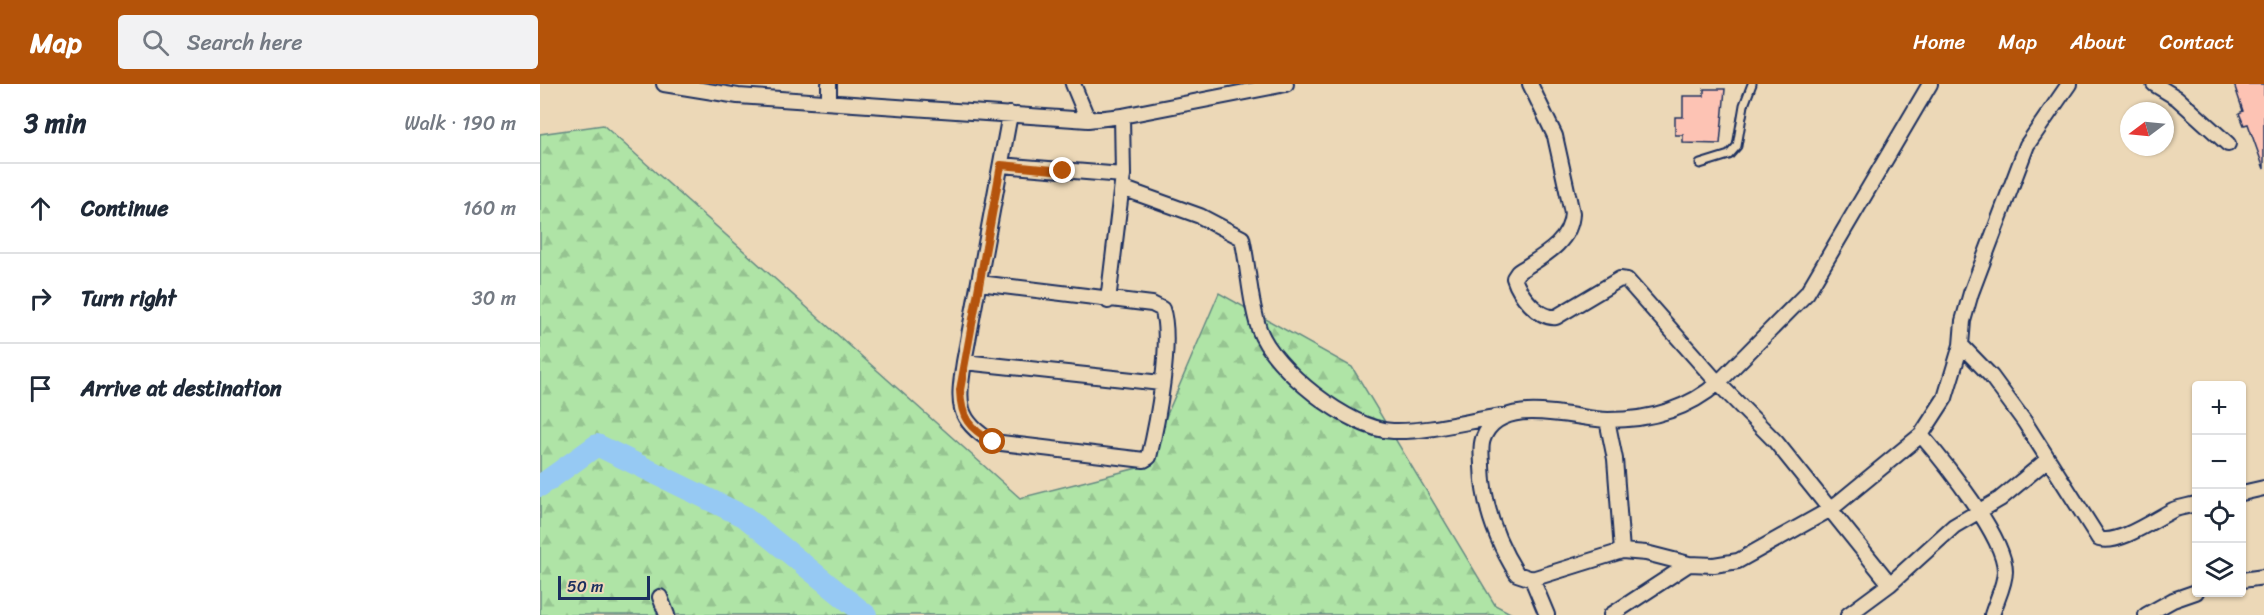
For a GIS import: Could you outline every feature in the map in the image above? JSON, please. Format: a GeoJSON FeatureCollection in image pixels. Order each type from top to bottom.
{"type":"FeatureCollection","features":[{"type":"Feature","properties":{"kind":"street"},"geometry":{"type":"LineString","coordinates":[[664,84],[738,96],[829,100],[1088,120],[1122,116],[1286,84]]}},
{"type":"Feature","properties":{"kind":"street"},"geometry":{"type":"LineString","coordinates":[[829,84],[829,100]]}},
{"type":"Feature","properties":{"kind":"street"},"geometry":{"type":"LineString","coordinates":[[1073,84],[1088,120]]}},
{"type":"Feature","properties":{"kind":"street"},"geometry":{"type":"LineString","coordinates":[[1530,84],[1555,136],[1572,213],[1568,234],[1518,272],[1514,278],[1516,285],[1540,314],[1547,318],[1556,317],[1620,279],[1627,280],[1718,383],[1776,442],[1890,584]]}},
{"type":"Feature","properties":{"kind":"street"},"geometry":{"type":"LineString","coordinates":[[1001,165],[1123,181],[1242,238],[1248,288],[1260,331],[1275,356],[1316,395],[1351,417],[1391,431],[1506,415],[1555,411],[1607,420],[1645,417],[1681,408],[1701,398],[1807,293],[1930,84]]}},
{"type":"Feature","properties":{"kind":"street"},"geometry":{"type":"LineString","coordinates":[[1506,415],[1491,425],[1482,440],[1482,481],[1498,543],[1516,574],[1532,579],[1622,551],[1646,553],[1689,564],[1714,565],[1738,561],[1831,509],[1921,435],[1945,398],[1961,345],[1963,321],[1971,293],[2027,145],[2069,84]]}},
{"type":"Feature","properties":{"kind":"street"},"geometry":{"type":"LineString","coordinates":[[2154,84],[2176,98],[2228,144]]}},
{"type":"Feature","properties":{"kind":"street"},"geometry":{"type":"LineString","coordinates":[[979,283],[1108,301],[1152,304],[1162,309],[1166,321],[1158,421],[1149,458],[993,442],[978,434],[961,410],[960,390],[964,362],[1010,114]]}},
{"type":"Feature","properties":{"kind":"street"},"geometry":{"type":"LineString","coordinates":[[1108,301],[1123,181],[1122,116]]}},
{"type":"Feature","properties":{"kind":"street"},"geometry":{"type":"LineString","coordinates":[[1961,345],[1991,376],[2024,421],[2099,539],[2105,541],[2118,538],[2176,509],[2192,505]]}},
{"type":"Feature","properties":{"kind":"street"},"geometry":{"type":"LineString","coordinates":[[964,362],[1161,383]]}},
{"type":"Feature","properties":{"kind":"street"},"geometry":{"type":"LineString","coordinates":[[1607,420],[1615,459],[1622,551]]}},
{"type":"Feature","properties":{"kind":"street"},"geometry":{"type":"LineString","coordinates":[[1921,435],[1953,473],[2002,555],[2005,569],[1992,615]]}},
{"type":"Feature","properties":{"kind":"street"},"geometry":{"type":"LineString","coordinates":[[1848,615],[1890,584],[1954,526],[2000,499],[2047,460]]}},
{"type":"Feature","properties":{"kind":"street"},"geometry":{"type":"LineString","coordinates":[[2246,492],[2264,488]]}},
{"type":"Feature","properties":{"kind":"street"},"geometry":{"type":"LineString","coordinates":[[1611,615],[1689,564]]}},
{"type":"Feature","properties":{"kind":"street"},"geometry":{"type":"LineString","coordinates":[[2246,579],[2264,577]]}},
{"type":"Feature","properties":{"kind":"street"},"geometry":{"type":"LineString","coordinates":[[1532,579],[1547,615]]}},
{"type":"Feature","properties":{"kind":"street"},"geometry":{"type":"LineString","coordinates":[[2146,615],[2192,593]]}},
{"type":"Feature","properties":{"kind":"street"},"geometry":{"type":"LineString","coordinates":[[660,597],[667,615]]}},
{"type":"Feature","properties":{"kind":"lane"},"geometry":{"type":"LineString","coordinates":[[1700,164],[1729,155],[1737,146],[1744,105],[1752,84]]}},
{"type":"Feature","properties":{"kind":"green space"},"geometry":{"type":"Polygon","coordinates":[[[603,125],[1020,498],[1145,466],[1219,293],[1352,367],[1495,605],[1514,615],[540,615],[540,134],[603,125]]]}},
{"type":"Feature","properties":{"kind":"building"},"geometry":{"type":"Polygon","coordinates":[[[2234,84],[2264,84],[2264,169],[2248,124],[2244,125],[2239,113],[2243,111],[2234,84]]]}},
{"type":"Feature","properties":{"kind":"building"},"geometry":{"type":"Polygon","coordinates":[[[1704,89],[1725,89],[1720,144],[1683,143],[1683,135],[1675,135],[1675,117],[1683,117],[1683,96],[1704,96],[1704,89]]]}},
{"type":"Feature","properties":{"kind":"waterway"},"geometry":{"type":"LineString","coordinates":[[540,486],[597,445],[745,517],[866,615]]}},
{"type":"Feature","properties":{"kind":"route"},"geometry":{"type":"LineString","coordinates":[[993,442],[978,434],[968,423],[961,410],[960,390],[1001,165],[1063,171]]}}]}
